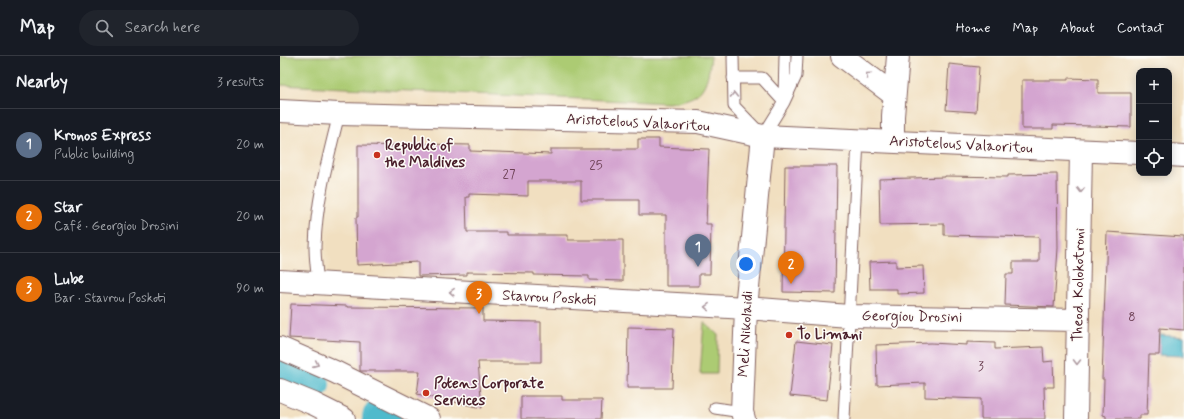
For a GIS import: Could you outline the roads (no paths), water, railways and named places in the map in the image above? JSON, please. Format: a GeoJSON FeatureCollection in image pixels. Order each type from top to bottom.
{"type":"FeatureCollection","features":[{"type":"Feature","properties":{"kind":"street"},"geometry":{"type":"LineString","coordinates":[[842,56],[894,95]]}},
{"type":"Feature","properties":{"kind":"street"},"geometry":{"type":"LineString","coordinates":[[893,141],[894,95],[898,56]]}},
{"type":"Feature","properties":{"kind":"street","name":"Aristotelous Valaoritou"},"geometry":{"type":"LineString","coordinates":[[280,111],[339,114],[698,122],[763,136],[1136,153]]}},
{"type":"Feature","properties":{"kind":"street","name":"Meli Nikolaidi"},"geometry":{"type":"LineString","coordinates":[[741,417],[746,308],[763,136]]}},
{"type":"Feature","properties":{"kind":"street","name":"Theod. Kolokotroni"},"geometry":{"type":"LineString","coordinates":[[1076,419],[1081,151]]}},
{"type":"Feature","properties":{"kind":"street"},"geometry":{"type":"LineString","coordinates":[[1172,155],[1184,156]]}},
{"type":"Feature","properties":{"kind":"street","name":"Stavrou Poskoti"},"geometry":{"type":"LineString","coordinates":[[280,282],[746,308]]}},
{"type":"Feature","properties":{"kind":"street","name":"Georgiou Drosini"},"geometry":{"type":"LineString","coordinates":[[746,308],[849,316],[1078,320]]}},
{"type":"Feature","properties":{"kind":"street"},"geometry":{"type":"LineString","coordinates":[[280,348],[335,372],[429,419]]}},
{"type":"Feature","properties":{"kind":"street"},"geometry":{"type":"LineString","coordinates":[[280,390],[314,404],[344,419]]}},
{"type":"Feature","properties":{"kind":"lane"},"geometry":{"type":"LineString","coordinates":[[733,56],[734,106],[763,136],[784,102],[796,76],[797,56]]}},
{"type":"Feature","properties":{"kind":"lane"},"geometry":{"type":"LineString","coordinates":[[784,102],[786,56]]}},
{"type":"Feature","properties":{"kind":"lane"},"geometry":{"type":"LineString","coordinates":[[733,78],[762,78],[784,102]]}},
{"type":"Feature","properties":{"kind":"lane"},"geometry":{"type":"LineString","coordinates":[[318,284],[315,248],[318,211],[325,170],[339,114]]}},
{"type":"Feature","properties":{"kind":"lane"},"geometry":{"type":"LineString","coordinates":[[844,419],[858,140]]}},
{"type":"Feature","properties":{"kind":"lane"},"geometry":{"type":"LineString","coordinates":[[716,408],[741,417]]}},
{"type":"Feature","properties":{"kind":"water"},"geometry":{"type":"Polygon","coordinates":[[[1160,335],[1184,337],[1184,356],[1159,355],[1160,335]]]}},
{"type":"Feature","properties":{"kind":"waterway"},"geometry":{"type":"LineString","coordinates":[[280,372],[312,384]]}},
{"type":"Feature","properties":{"kind":"waterway"},"geometry":{"type":"LineString","coordinates":[[380,417],[384,419]]}},
{"type":"Feature","properties":{"kind":"place","name":"Republic of the Maldives"},"geometry":{"type":"Point","coordinates":[377,155]}},
{"type":"Feature","properties":{"kind":"place","name":"Kronos Express"},"geometry":{"type":"Point","coordinates":[698,267]}},
{"type":"Feature","properties":{"kind":"place","name":"Star"},"geometry":{"type":"Point","coordinates":[791,284]}},
{"type":"Feature","properties":{"kind":"place","name":"Lube"},"geometry":{"type":"Point","coordinates":[479,314]}},
{"type":"Feature","properties":{"kind":"place","name":"To Limani"},"geometry":{"type":"Point","coordinates":[789,335]}},
{"type":"Feature","properties":{"kind":"place","name":"Potens Corporate Services"},"geometry":{"type":"Point","coordinates":[426,393]}}]}
